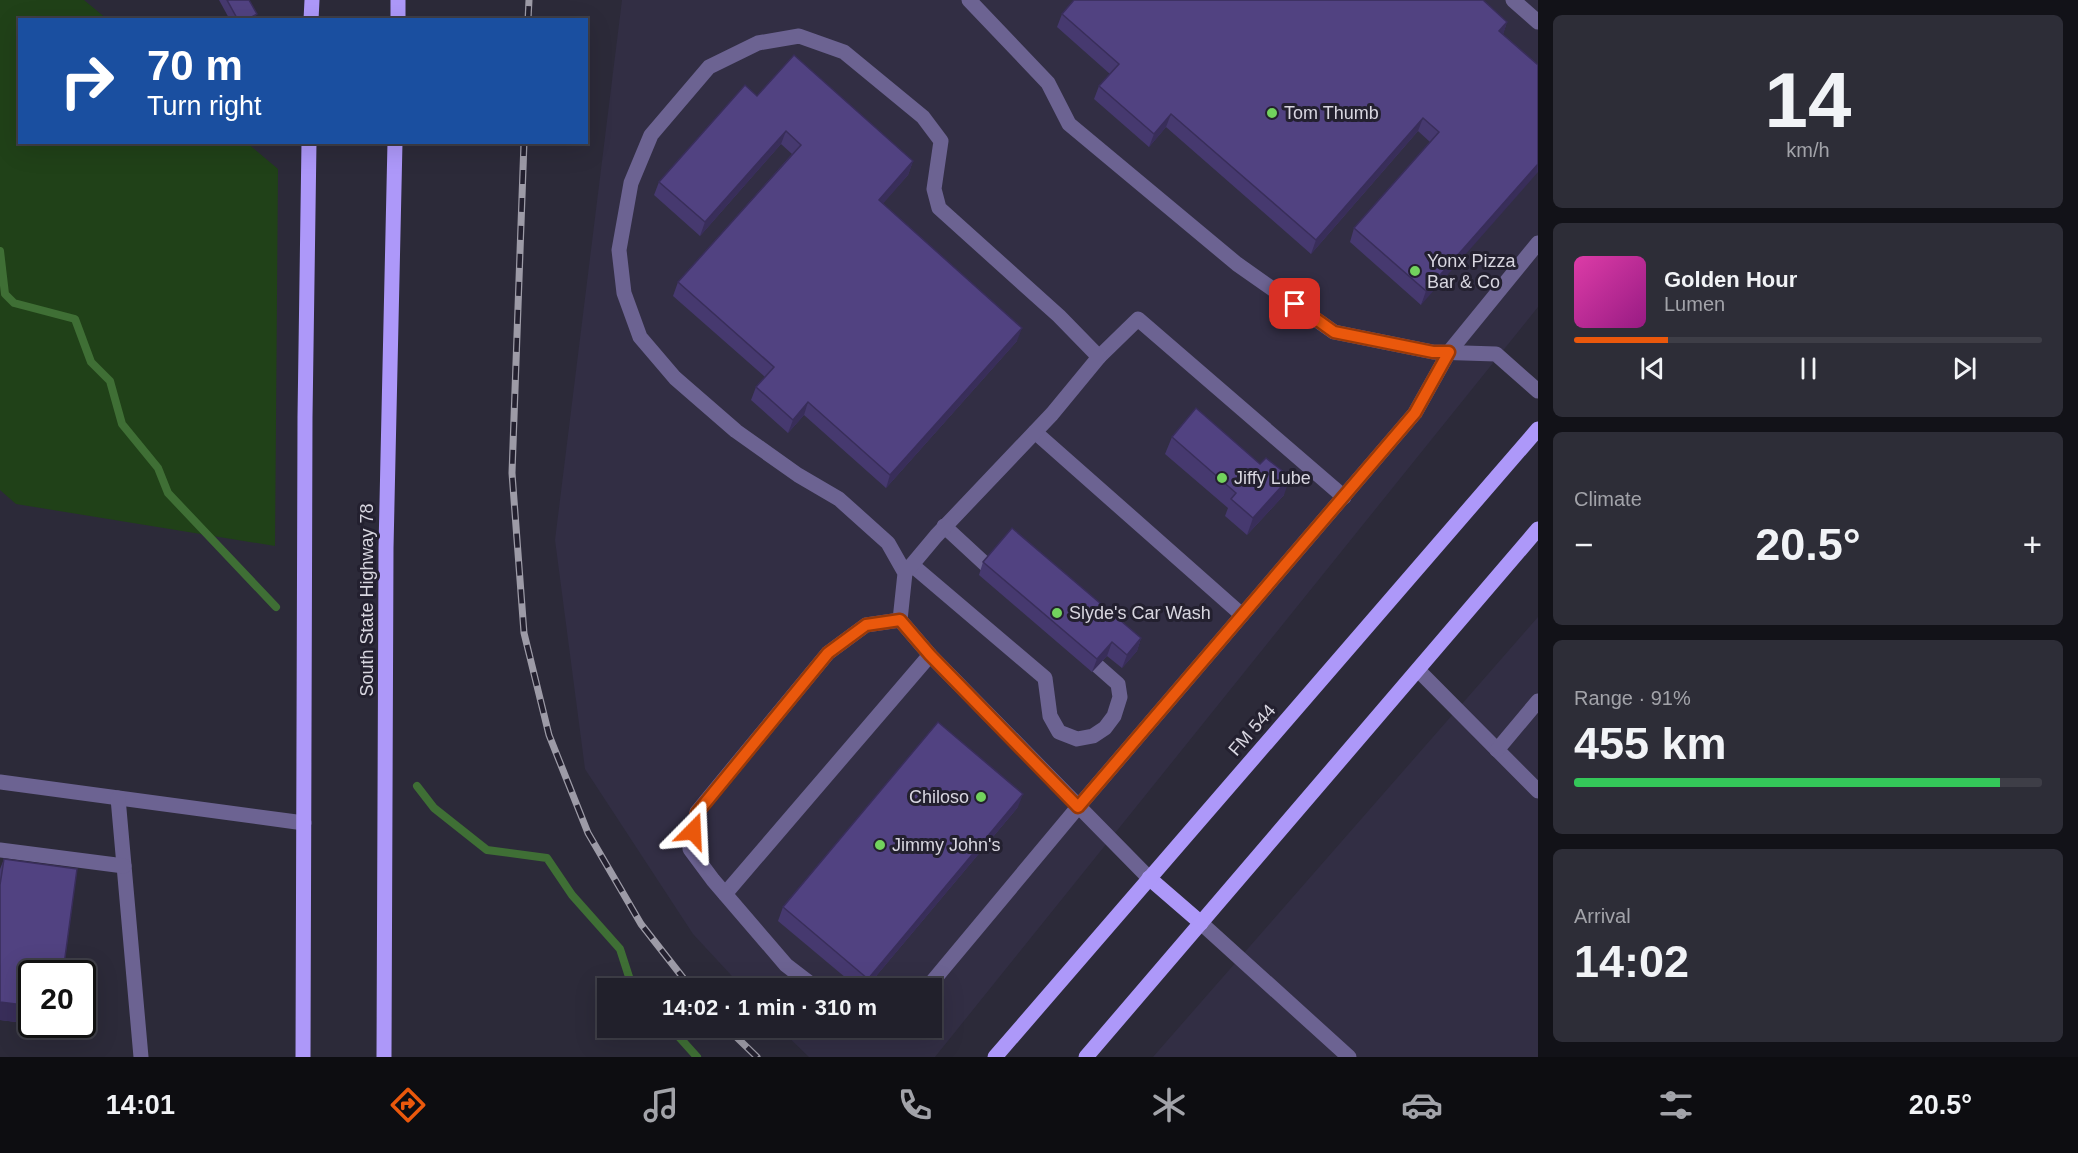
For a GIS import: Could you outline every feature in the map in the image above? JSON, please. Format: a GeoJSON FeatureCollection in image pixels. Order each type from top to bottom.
{"type":"FeatureCollection","features":[{"type":"Feature","properties":{"kind":"main road"},"geometry":{"type":"LineString","coordinates":[[312,0],[312,18]]}},
{"type":"Feature","properties":{"kind":"main road"},"geometry":{"type":"LineString","coordinates":[[398,0],[398,18]]}},
{"type":"Feature","properties":{"kind":"main road"},"geometry":{"type":"LineString","coordinates":[[303,1057],[305,417],[309,144]]}},
{"type":"Feature","properties":{"kind":"main road","name":"South State Highway 78"},"geometry":{"type":"LineString","coordinates":[[384,1057],[386,548],[395,144]]}},
{"type":"Feature","properties":{"kind":"main road","name":"FM 544"},"geometry":{"type":"LineString","coordinates":[[996,1057],[1538,429]]}},
{"type":"Feature","properties":{"kind":"main road"},"geometry":{"type":"LineString","coordinates":[[1086,1057],[1538,529]]}},
{"type":"Feature","properties":{"kind":"main road"},"geometry":{"type":"LineString","coordinates":[[1149,878],[1201,923]]}},
{"type":"Feature","properties":{"kind":"lane"},"geometry":{"type":"LineString","coordinates":[[969,0],[1048,83],[1069,124],[1237,264],[1334,332],[1433,352],[1496,354],[1538,392]]}},
{"type":"Feature","properties":{"kind":"lane"},"geometry":{"type":"LineString","coordinates":[[1513,0],[1538,22]]}},
{"type":"Feature","properties":{"kind":"lane"},"geometry":{"type":"LineString","coordinates":[[1074,645],[1118,684],[1120,697],[1114,716],[1105,728],[1093,736],[1077,739],[1059,732],[1050,716],[1045,678],[908,569],[888,543],[839,499],[798,475],[736,431],[675,378],[640,337],[624,293],[619,250],[631,183],[651,135],[709,67],[758,43],[799,36],[844,52],[923,117],[940,141],[934,189],[939,208],[1059,316],[1099,357]]}},
{"type":"Feature","properties":{"kind":"lane"},"geometry":{"type":"LineString","coordinates":[[935,978],[1078,807],[1415,413],[1449,352],[1538,243]]}},
{"type":"Feature","properties":{"kind":"lane"},"geometry":{"type":"LineString","coordinates":[[1149,878],[930,655],[900,620],[908,569],[944,526],[1052,414],[1099,357],[1138,319],[1344,497]]}},
{"type":"Feature","properties":{"kind":"lane"},"geometry":{"type":"LineString","coordinates":[[1035,432],[1242,615]]}},
{"type":"Feature","properties":{"kind":"lane"},"geometry":{"type":"LineString","coordinates":[[944,526],[1005,582]]}},
{"type":"Feature","properties":{"kind":"lane"},"geometry":{"type":"LineString","coordinates":[[803,978],[786,965],[690,849],[697,813],[828,653],[866,625],[900,620]]}},
{"type":"Feature","properties":{"kind":"lane"},"geometry":{"type":"LineString","coordinates":[[725,894],[930,655]]}},
{"type":"Feature","properties":{"kind":"lane"},"geometry":{"type":"LineString","coordinates":[[1418,670],[1538,791]]}},
{"type":"Feature","properties":{"kind":"lane"},"geometry":{"type":"LineString","coordinates":[[1497,750],[1538,701]]}},
{"type":"Feature","properties":{"kind":"lane"},"geometry":{"type":"LineString","coordinates":[[0,782],[304,823]]}},
{"type":"Feature","properties":{"kind":"lane"},"geometry":{"type":"LineString","coordinates":[[118,798],[141,1057]]}},
{"type":"Feature","properties":{"kind":"lane"},"geometry":{"type":"LineString","coordinates":[[0,850],[124,866]]}},
{"type":"Feature","properties":{"kind":"lane"},"geometry":{"type":"LineString","coordinates":[[1201,923],[1349,1057]]}},
{"type":"Feature","properties":{"kind":"shaded area"},"geometry":{"type":"Polygon","coordinates":[[[622,0],[1538,0],[1538,307],[935,1057],[809,1057],[789,1038],[942,1038],[942,978],[734,978],[693,934],[585,769],[555,540],[622,0]]]}},
{"type":"Feature","properties":{"kind":"shaded area"},"geometry":{"type":"Polygon","coordinates":[[[1538,617],[1538,1057],[1153,1057],[1538,617]]]}},
{"type":"Feature","properties":{"kind":"green space"},"geometry":{"type":"Polygon","coordinates":[[[0,0],[84,0],[106,18],[18,18],[18,144],[248,144],[278,169],[275,546],[16,504],[0,490],[0,0]]]}},
{"type":"Feature","properties":{"kind":"building"},"geometry":{"type":"Polygon","coordinates":[[[227,0],[249,0],[257,14],[250,18],[237,18],[227,0]]]}},
{"type":"Feature","properties":{"kind":"building","name":"Tom Thumb"},"geometry":{"type":"Polygon","coordinates":[[[1074,0],[1483,0],[1507,22],[1499,31],[1538,65],[1538,164],[1426,291],[1354,228],[1439,132],[1423,118],[1316,240],[1171,114],[1154,134],[1099,86],[1119,64],[1062,14],[1074,0]]]}},
{"type":"Feature","properties":{"kind":"building"},"geometry":{"type":"Polygon","coordinates":[[[794,55],[913,161],[879,200],[1022,328],[890,475],[808,402],[793,420],[756,387],[774,367],[678,282],[801,145],[786,131],[705,222],[659,182],[745,85],[757,96],[794,55]]]}},
{"type":"Feature","properties":{"kind":"building"},"geometry":{"type":"Polygon","coordinates":[[[1196,408],[1260,464],[1266,458],[1290,477],[1253,518],[1231,499],[1236,493],[1172,437],[1196,408]]]}},
{"type":"Feature","properties":{"kind":"building","name":"Slyde's Car Wash"},"geometry":{"type":"Polygon","coordinates":[[[1012,528],[1141,638],[1127,655],[1112,642],[1097,659],[983,562],[1012,528]]]}},
{"type":"Feature","properties":{"kind":"building"},"geometry":{"type":"Polygon","coordinates":[[[938,722],[1023,794],[869,978],[783,907],[938,722]]]}},
{"type":"Feature","properties":{"kind":"building"},"geometry":{"type":"Polygon","coordinates":[[[4,859],[77,869],[65,960],[18,960],[18,1004],[0,1002],[0,885],[4,859]]]}},
{"type":"Feature","properties":{"kind":"waterway"},"geometry":{"type":"LineString","coordinates":[[0,251],[5,294],[14,303],[75,319],[91,362],[110,381],[122,424],[158,468],[168,493],[276,607]]}},
{"type":"Feature","properties":{"kind":"waterway"},"geometry":{"type":"LineString","coordinates":[[417,786],[434,808],[487,850],[547,858],[572,895],[620,949],[629,978]]}},
{"type":"Feature","properties":{"kind":"waterway"},"geometry":{"type":"LineString","coordinates":[[680,1038],[697,1057]]}},
{"type":"Feature","properties":{"kind":"railway"},"geometry":{"type":"LineString","coordinates":[[528,18],[529,0]]}},
{"type":"Feature","properties":{"kind":"railway"},"geometry":{"type":"LineString","coordinates":[[524,144],[512,473],[524,633],[549,735],[588,833],[641,924],[683,978]]}},
{"type":"Feature","properties":{"kind":"railway"},"geometry":{"type":"LineString","coordinates":[[737,1038],[757,1057]]}},
{"type":"Feature","properties":{"kind":"place","name":"Tom Thumb"},"geometry":{"type":"Point","coordinates":[1272,113]}},
{"type":"Feature","properties":{"kind":"place","name":"Yonx Pizza Bar & Co"},"geometry":{"type":"Point","coordinates":[1415,271]}},
{"type":"Feature","properties":{"kind":"place","name":"Jiffy Lube"},"geometry":{"type":"Point","coordinates":[1222,478]}},
{"type":"Feature","properties":{"kind":"place","name":"Slyde's Car Wash"},"geometry":{"type":"Point","coordinates":[1057,613]}},
{"type":"Feature","properties":{"kind":"place","name":"Chiloso"},"geometry":{"type":"Point","coordinates":[981,797]}},
{"type":"Feature","properties":{"kind":"place","name":"Jimmy John's"},"geometry":{"type":"Point","coordinates":[880,845]}},
{"type":"Feature","properties":{"kind":"route"},"geometry":{"type":"LineString","coordinates":[[693,831],[697,813],[828,653],[866,625],[900,620],[930,655],[1078,807],[1415,413],[1449,352],[1433,352],[1334,332],[1295,304]]}}]}
